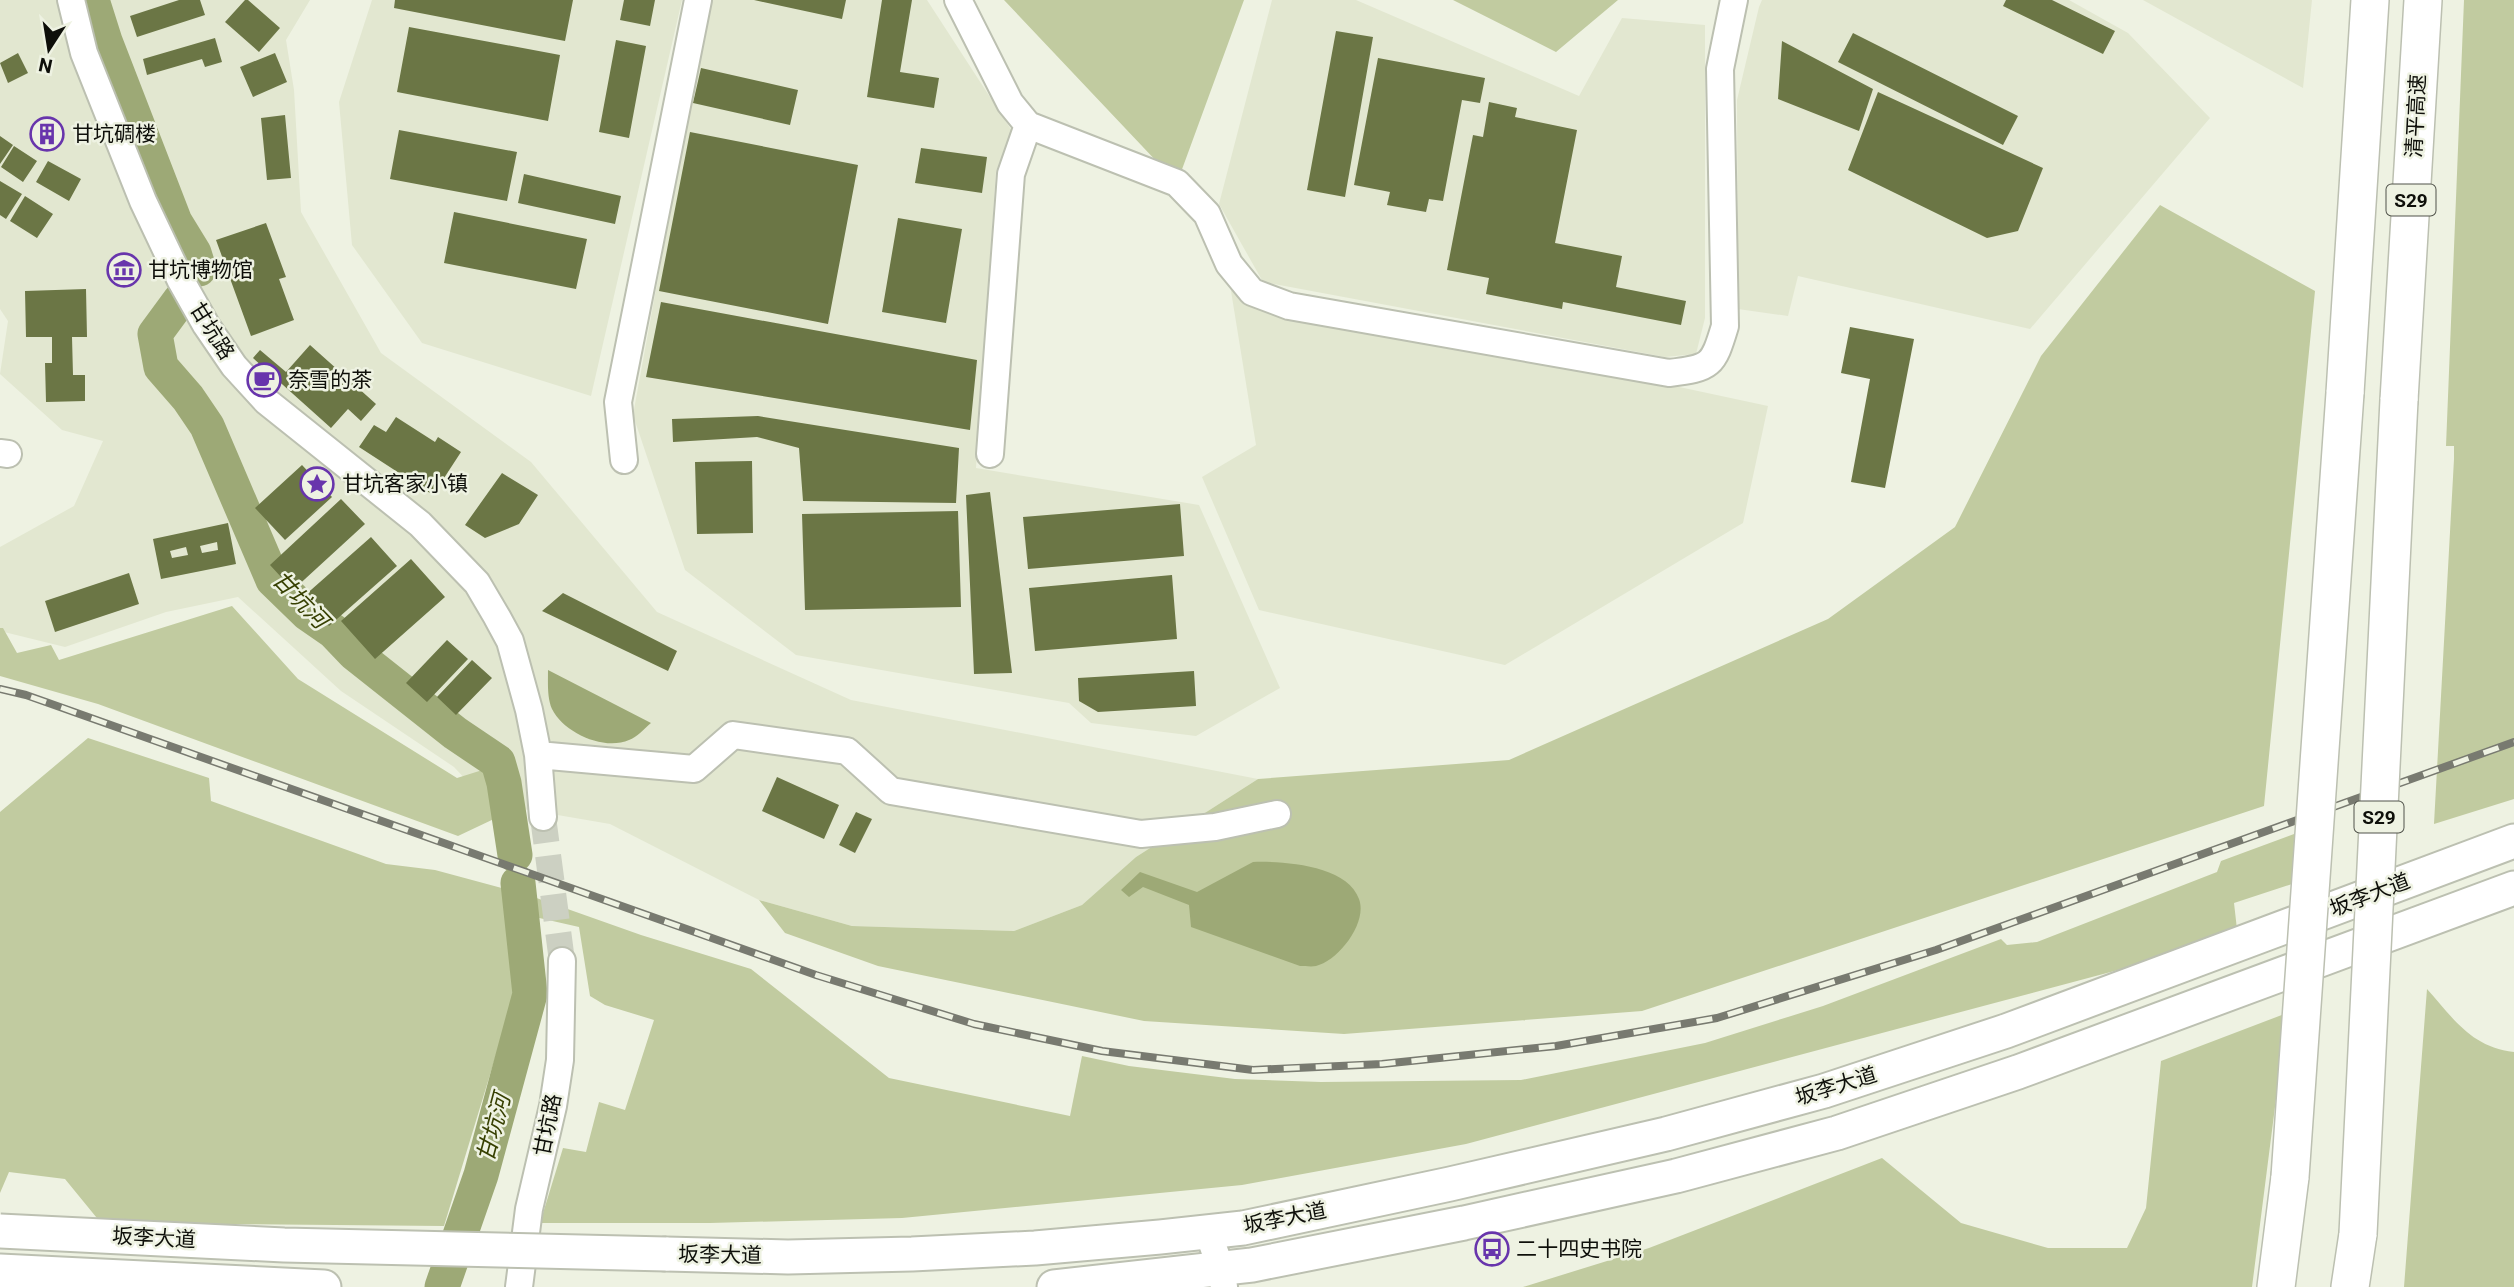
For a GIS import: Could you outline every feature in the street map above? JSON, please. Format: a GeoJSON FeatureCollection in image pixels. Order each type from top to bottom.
{"type":"FeatureCollection","features":[{"type":"Feature","properties":{"kind":"highway","name":"S29"},"geometry":{"type":"LineString","coordinates":[[2276,1287],[2290,1177],[2370,0]]}},
{"type":"Feature","properties":{"kind":"highway","name":"清平高速"},"geometry":{"type":"LineString","coordinates":[[2358,1234],[2399,400],[2423,0]]}},
{"type":"Feature","properties":{"kind":"highway","name":"S29"},"geometry":{"type":"LineString","coordinates":[[2350,1287],[2358,1234]]}},
{"type":"Feature","properties":{"kind":"highway"},"geometry":{"type":"LineString","coordinates":[[2356,1287],[2358,1234]]}},
{"type":"Feature","properties":{"kind":"main road","name":"坂李大道"},"geometry":{"type":"LineString","coordinates":[[0,1231],[284,1245],[788,1257],[1035,1248],[1243,1228],[1665,1134],[1824,1091],[2007,1031],[2514,841]]}},
{"type":"Feature","properties":{"kind":"main road","name":"坂李大道"},"geometry":{"type":"LineString","coordinates":[[1054,1287],[1213,1279],[1303,1255],[1465,1223],[1676,1176],[1837,1133],[2018,1073],[2514,888]]}},
{"type":"Feature","properties":{"kind":"main road"},"geometry":{"type":"LineString","coordinates":[[1259,1287],[1276,1271],[1303,1255]]}},
{"type":"Feature","properties":{"kind":"main road","name":"坂李大道"},"geometry":{"type":"LineString","coordinates":[[0,1271],[324,1287]]}},
{"type":"Feature","properties":{"kind":"street","name":"甘坑路"},"geometry":{"type":"LineString","coordinates":[[71,0],[84,53],[131,174],[180,279],[206,325],[234,366],[266,401],[420,524],[477,583],[510,641],[538,755],[543,817]]}},
{"type":"Feature","properties":{"kind":"street"},"geometry":{"type":"LineString","coordinates":[[624,460],[618,402],[698,0]]}},
{"type":"Feature","properties":{"kind":"street"},"geometry":{"type":"LineString","coordinates":[[958,0],[1010,103],[1028,125],[1177,183],[1207,214],[1229,264],[1252,292],[1289,306],[1669,373],[1700,370],[1716,356],[1725,326],[1720,69],[1734,0]]}},
{"type":"Feature","properties":{"kind":"street"},"geometry":{"type":"LineString","coordinates":[[990,454],[1011,174],[1028,125]]}},
{"type":"Feature","properties":{"kind":"street"},"geometry":{"type":"LineString","coordinates":[[538,755],[694,769],[733,735],[847,751],[891,792],[1141,834],[1215,827],[1277,814]]}},
{"type":"Feature","properties":{"kind":"street","name":"甘坑路"},"geometry":{"type":"LineString","coordinates":[[519,1287],[529,1209],[553,1106],[560,1060],[562,961]]}},
{"type":"Feature","properties":{"kind":"street"},"geometry":{"type":"LineString","coordinates":[[1208,1232],[1213,1279]]}},
{"type":"Feature","properties":{"kind":"shaded area","name":"甘坑客家小镇"},"geometry":{"type":"Polygon","coordinates":[[[0,0],[310,0],[286,40],[294,90],[301,212],[381,353],[531,462],[657,612],[851,700],[1258,779],[1136,857],[1082,905],[1014,931],[852,926],[759,900],[610,824],[488,803],[454,767],[341,691],[238,597],[166,612],[65,647],[0,631],[0,547],[74,506],[103,441],[62,430],[0,374],[8,321],[0,309],[0,0]]]}},
{"type":"Feature","properties":{"kind":"shaded area"},"geometry":{"type":"Polygon","coordinates":[[[372,0],[682,0],[591,396],[422,343],[352,245],[339,102],[372,0]]]}},
{"type":"Feature","properties":{"kind":"shaded area"},"geometry":{"type":"Polygon","coordinates":[[[709,0],[927,0],[1012,131],[996,171],[976,468],[1199,505],[1280,688],[1196,736],[1091,723],[1069,703],[796,655],[685,570],[633,415],[709,0]]]}},
{"type":"Feature","properties":{"kind":"shaded area"},"geometry":{"type":"Polygon","coordinates":[[[1004,0],[1244,0],[1177,183],[1004,0]]]}},
{"type":"Feature","properties":{"kind":"shaded area"},"geometry":{"type":"Polygon","coordinates":[[[1272,0],[1356,0],[1579,96],[1622,18],[1705,25],[1705,318],[1696,354],[1665,357],[1263,282],[1219,204],[1272,0]]]}},
{"type":"Feature","properties":{"kind":"shaded area"},"geometry":{"type":"Polygon","coordinates":[[[1453,0],[1618,0],[1556,52],[1453,0]]]}},
{"type":"Feature","properties":{"kind":"shaded area"},"geometry":{"type":"Polygon","coordinates":[[[1762,0],[2069,0],[2128,33],[2210,118],[2030,329],[1798,276],[1788,316],[1738,309],[1737,100],[1762,0]]]}},
{"type":"Feature","properties":{"kind":"shaded area"},"geometry":{"type":"Polygon","coordinates":[[[2143,0],[2312,0],[2303,88],[2143,0]]]}},
{"type":"Feature","properties":{"kind":"shaded area"},"geometry":{"type":"Polygon","coordinates":[[[2464,0],[2514,0],[2514,799],[2434,824],[2454,459],[2454,446],[2446,446],[2464,0]]]}},
{"type":"Feature","properties":{"kind":"shaded area"},"geometry":{"type":"Polygon","coordinates":[[[2160,205],[2315,291],[2264,806],[1642,1011],[1344,1034],[1144,1021],[878,966],[785,933],[759,900],[852,926],[1014,931],[1082,905],[1136,857],[1258,779],[1509,760],[1828,619],[1955,527],[2041,356],[2160,205]]]}},
{"type":"Feature","properties":{"kind":"shaded area"},"geometry":{"type":"Polygon","coordinates":[[[1231,291],[1768,406],[1743,523],[1505,665],[1259,610],[1202,477],[1256,445],[1231,291]]]}},
{"type":"Feature","properties":{"kind":"shaded area"},"geometry":{"type":"Polygon","coordinates":[[[232,606],[298,679],[457,778],[492,767],[499,794],[496,818],[458,836],[98,704],[0,676],[0,628],[3,628],[17,653],[51,645],[59,660],[232,606]]]}},
{"type":"Feature","properties":{"kind":"shaded area"},"geometry":{"type":"Polygon","coordinates":[[[548,670],[651,723],[635,737],[619,743],[586,738],[566,726],[552,709],[548,670]]]}},
{"type":"Feature","properties":{"kind":"shaded area"},"geometry":{"type":"Polygon","coordinates":[[[88,738],[209,778],[211,801],[386,864],[435,870],[528,895],[641,935],[751,969],[889,1078],[1070,1116],[1082,1056],[1129,1066],[1235,1079],[1321,1082],[1521,1080],[1705,1043],[1823,1006],[2001,939],[2007,945],[2037,942],[2217,872],[2221,861],[2302,831],[2298,882],[2234,903],[2238,938],[1466,1144],[1242,1185],[902,1218],[710,1223],[540,1223],[563,1148],[586,1152],[599,1102],[625,1110],[654,1020],[605,1005],[590,996],[579,927],[513,912],[520,976],[444,1226],[101,1223],[65,1179],[9,1172],[0,1193],[0,812],[88,738]]]}},
{"type":"Feature","properties":{"kind":"shaded area"},"geometry":{"type":"Polygon","coordinates":[[[1253,862],[1313,867],[1342,879],[1352,888],[1359,899],[1361,909],[1355,929],[1342,949],[1325,963],[1300,966],[1191,927],[1189,905],[1143,887],[1129,897],[1121,890],[1140,872],[1197,892],[1253,862]]]}},
{"type":"Feature","properties":{"kind":"shaded area"},"geometry":{"type":"Polygon","coordinates":[[[2427,989],[2455,1021],[2475,1038],[2499,1049],[2514,1052],[2514,1287],[2404,1287],[2427,989]]]}},
{"type":"Feature","properties":{"kind":"shaded area"},"geometry":{"type":"Polygon","coordinates":[[[2287,1013],[2252,1287],[1523,1287],[1649,1248],[1882,1158],[1961,1223],[2048,1248],[2127,1248],[2146,1208],[2161,1061],[2287,1013]]]}},
{"type":"Feature","properties":{"kind":"building"},"geometry":{"type":"Polygon","coordinates":[[[179,0],[200,0],[205,15],[137,37],[130,16],[179,0]]]}},
{"type":"Feature","properties":{"kind":"building"},"geometry":{"type":"Polygon","coordinates":[[[245,0],[280,28],[259,52],[225,22],[245,0]]]}},
{"type":"Feature","properties":{"kind":"building"},"geometry":{"type":"Polygon","coordinates":[[[395,0],[573,0],[565,41],[394,8],[395,0]]]}},
{"type":"Feature","properties":{"kind":"building"},"geometry":{"type":"Polygon","coordinates":[[[624,0],[655,0],[650,26],[620,20],[624,0]]]}},
{"type":"Feature","properties":{"kind":"building"},"geometry":{"type":"Polygon","coordinates":[[[754,0],[846,0],[842,19],[754,0]]]}},
{"type":"Feature","properties":{"kind":"building"},"geometry":{"type":"Polygon","coordinates":[[[882,0],[912,0],[900,72],[939,78],[934,108],[867,97],[882,0]]]}},
{"type":"Feature","properties":{"kind":"building"},"geometry":{"type":"Polygon","coordinates":[[[2006,0],[2052,0],[2115,31],[2103,54],[2003,6],[2006,0]]]}},
{"type":"Feature","properties":{"kind":"building"},"geometry":{"type":"Polygon","coordinates":[[[409,27],[560,55],[548,121],[397,92],[409,27]]]}},
{"type":"Feature","properties":{"kind":"building"},"geometry":{"type":"Polygon","coordinates":[[[1336,31],[1373,37],[1345,197],[1307,190],[1336,31]]]}},
{"type":"Feature","properties":{"kind":"building"},"geometry":{"type":"Polygon","coordinates":[[[1853,33],[2018,116],[2003,145],[1838,62],[1853,33]]]}},
{"type":"Feature","properties":{"kind":"building"},"geometry":{"type":"Polygon","coordinates":[[[215,38],[222,62],[205,67],[202,59],[147,75],[143,59],[215,38]]]}},
{"type":"Feature","properties":{"kind":"building"},"geometry":{"type":"Polygon","coordinates":[[[616,40],[646,46],[629,138],[599,132],[616,40]]]}},
{"type":"Feature","properties":{"kind":"building"},"geometry":{"type":"Polygon","coordinates":[[[1782,41],[1873,89],[1859,131],[1778,99],[1782,41]]]}},
{"type":"Feature","properties":{"kind":"building"},"geometry":{"type":"Polygon","coordinates":[[[18,53],[28,73],[8,83],[0,63],[18,53]]]}},
{"type":"Feature","properties":{"kind":"building"},"geometry":{"type":"Polygon","coordinates":[[[275,53],[287,82],[253,97],[240,67],[275,53]]]}},
{"type":"Feature","properties":{"kind":"building"},"geometry":{"type":"Polygon","coordinates":[[[1378,58],[1485,78],[1480,103],[1462,100],[1443,201],[1429,199],[1426,212],[1387,205],[1390,192],[1354,185],[1378,58]]]}},
{"type":"Feature","properties":{"kind":"building"},"geometry":{"type":"Polygon","coordinates":[[[701,68],[798,90],[790,125],[693,103],[701,68]]]}},
{"type":"Feature","properties":{"kind":"building"},"geometry":{"type":"Polygon","coordinates":[[[1878,92],[2043,168],[2018,231],[1987,238],[1848,170],[1878,92]]]}},
{"type":"Feature","properties":{"kind":"building"},"geometry":{"type":"Polygon","coordinates":[[[1489,102],[1517,108],[1515,117],[1577,130],[1555,243],[1622,256],[1616,287],[1686,301],[1681,325],[1563,302],[1562,309],[1486,294],[1489,278],[1447,270],[1473,135],[1483,137],[1489,102]]]}},
{"type":"Feature","properties":{"kind":"building"},"geometry":{"type":"Polygon","coordinates":[[[285,115],[291,178],[267,180],[261,118],[285,115]]]}},
{"type":"Feature","properties":{"kind":"building","name":"甘坑碉楼"},"geometry":{"type":"Polygon","coordinates":[[[47,125],[56,131],[48,143],[39,137],[47,125]]]}},
{"type":"Feature","properties":{"kind":"building"},"geometry":{"type":"Polygon","coordinates":[[[399,130],[517,152],[507,201],[390,179],[399,130]]]}},
{"type":"Feature","properties":{"kind":"building"},"geometry":{"type":"Polygon","coordinates":[[[690,132],[858,165],[828,324],[659,291],[690,132]]]}},
{"type":"Feature","properties":{"kind":"building"},"geometry":{"type":"Polygon","coordinates":[[[0,136],[13,145],[0,164],[0,136]]]}},
{"type":"Feature","properties":{"kind":"building"},"geometry":{"type":"Polygon","coordinates":[[[14,146],[37,161],[23,182],[1,167],[14,146]]]}},
{"type":"Feature","properties":{"kind":"building"},"geometry":{"type":"Polygon","coordinates":[[[921,148],[987,157],[982,193],[915,183],[921,148]]]}},
{"type":"Feature","properties":{"kind":"building"},"geometry":{"type":"Polygon","coordinates":[[[48,161],[81,179],[69,201],[36,182],[48,161]]]}},
{"type":"Feature","properties":{"kind":"building"},"geometry":{"type":"Polygon","coordinates":[[[524,174],[621,196],[615,224],[518,203],[524,174]]]}},
{"type":"Feature","properties":{"kind":"building"},"geometry":{"type":"Polygon","coordinates":[[[0,181],[22,194],[6,219],[0,215],[0,181]]]}},
{"type":"Feature","properties":{"kind":"building"},"geometry":{"type":"Polygon","coordinates":[[[25,196],[53,214],[37,238],[10,221],[25,196]]]}},
{"type":"Feature","properties":{"kind":"building"},"geometry":{"type":"Polygon","coordinates":[[[454,212],[587,239],[576,289],[444,263],[454,212]]]}},
{"type":"Feature","properties":{"kind":"building"},"geometry":{"type":"Polygon","coordinates":[[[898,218],[962,229],[946,323],[882,312],[898,218]]]}},
{"type":"Feature","properties":{"kind":"building"},"geometry":{"type":"Polygon","coordinates":[[[266,223],[286,277],[279,279],[294,320],[251,336],[216,240],[266,223]]]}},
{"type":"Feature","properties":{"kind":"building"},"geometry":{"type":"Polygon","coordinates":[[[86,289],[87,337],[72,337],[73,375],[85,375],[85,401],[46,402],[45,363],[52,363],[52,337],[26,337],[25,291],[86,289]]]}},
{"type":"Feature","properties":{"kind":"building"},"geometry":{"type":"Polygon","coordinates":[[[661,302],[977,360],[970,430],[646,377],[661,302]]]}},
{"type":"Feature","properties":{"kind":"building"},"geometry":{"type":"Polygon","coordinates":[[[1850,327],[1914,339],[1885,488],[1851,482],[1870,379],[1841,373],[1850,327]]]}},
{"type":"Feature","properties":{"kind":"building"},"geometry":{"type":"Polygon","coordinates":[[[310,345],[376,404],[361,421],[348,409],[331,428],[253,358],[260,350],[286,372],[310,345]]]}},
{"type":"Feature","properties":{"kind":"building"},"geometry":{"type":"Polygon","coordinates":[[[758,416],[959,448],[956,503],[803,501],[799,448],[757,437],[673,442],[672,419],[758,416]]]}},
{"type":"Feature","properties":{"kind":"building"},"geometry":{"type":"Polygon","coordinates":[[[396,417],[435,442],[438,437],[461,452],[433,495],[359,447],[374,425],[386,432],[396,417]]]}},
{"type":"Feature","properties":{"kind":"building"},"geometry":{"type":"Polygon","coordinates":[[[752,461],[753,533],[697,534],[695,462],[752,461]]]}},
{"type":"Feature","properties":{"kind":"building"},"geometry":{"type":"Polygon","coordinates":[[[302,465],[332,497],[285,540],[255,508],[302,465]]]}},
{"type":"Feature","properties":{"kind":"building"},"geometry":{"type":"Polygon","coordinates":[[[502,473],[538,495],[519,524],[485,538],[465,525],[502,473]]]}},
{"type":"Feature","properties":{"kind":"building"},"geometry":{"type":"Polygon","coordinates":[[[990,492],[1012,673],[974,674],[966,495],[990,492]]]}},
{"type":"Feature","properties":{"kind":"building"},"geometry":{"type":"Polygon","coordinates":[[[341,499],[365,524],[293,590],[270,565],[341,499]]]}},
{"type":"Feature","properties":{"kind":"building"},"geometry":{"type":"Polygon","coordinates":[[[1180,504],[1184,556],[1028,569],[1023,517],[1180,504]]]}},
{"type":"Feature","properties":{"kind":"building"},"geometry":{"type":"Polygon","coordinates":[[[958,511],[961,607],[805,610],[802,514],[958,511]]]}},
{"type":"Feature","properties":{"kind":"building"},"geometry":{"type":"Polygon","coordinates":[[[228,523],[236,564],[161,579],[153,539],[228,523]],[[217,542],[200,546],[202,553],[218,550],[217,542]],[[186,547],[170,551],[172,558],[188,555],[186,547]]]}},
{"type":"Feature","properties":{"kind":"building"},"geometry":{"type":"Polygon","coordinates":[[[371,537],[397,566],[329,626],[303,597],[371,537]]]}},
{"type":"Feature","properties":{"kind":"building"},"geometry":{"type":"Polygon","coordinates":[[[411,559],[445,597],[375,659],[341,621],[411,559]]]}},
{"type":"Feature","properties":{"kind":"building"},"geometry":{"type":"Polygon","coordinates":[[[129,573],[139,604],[55,632],[45,601],[129,573]]]}},
{"type":"Feature","properties":{"kind":"building"},"geometry":{"type":"Polygon","coordinates":[[[1172,575],[1177,639],[1035,651],[1029,588],[1172,575]]]}},
{"type":"Feature","properties":{"kind":"building"},"geometry":{"type":"Polygon","coordinates":[[[563,593],[677,651],[668,671],[542,611],[563,593]]]}},
{"type":"Feature","properties":{"kind":"building"},"geometry":{"type":"Polygon","coordinates":[[[447,640],[468,659],[427,702],[406,683],[447,640]]]}},
{"type":"Feature","properties":{"kind":"building"},"geometry":{"type":"Polygon","coordinates":[[[472,660],[492,678],[456,715],[437,697],[472,660]]]}},
{"type":"Feature","properties":{"kind":"building"},"geometry":{"type":"Polygon","coordinates":[[[1194,671],[1196,706],[1098,712],[1079,701],[1078,678],[1194,671]]]}},
{"type":"Feature","properties":{"kind":"building"},"geometry":{"type":"Polygon","coordinates":[[[777,777],[839,805],[824,839],[762,811],[777,777]]]}},
{"type":"Feature","properties":{"kind":"building"},"geometry":{"type":"Polygon","coordinates":[[[856,812],[872,819],[855,853],[839,845],[856,812]]]}},
{"type":"Feature","properties":{"kind":"waterway","name":"甘坑河"},"geometry":{"type":"LineString","coordinates":[[92,0],[105,41],[175,222],[194,253],[199,269]]}},
{"type":"Feature","properties":{"kind":"waterway","name":"甘坑河"},"geometry":{"type":"LineString","coordinates":[[180,300],[155,334],[161,367],[188,398],[207,426],[273,580],[307,613],[333,631],[354,653],[455,733],[498,762],[504,783],[515,855]]}},
{"type":"Feature","properties":{"kind":"waterway","name":"甘坑河"},"geometry":{"type":"LineString","coordinates":[[442,1287],[481,1175],[530,994],[518,883]]}},
{"type":"Feature","properties":{"kind":"tunnel"},"geometry":{"type":"LineString","coordinates":[[543,817],[562,961]]}},
{"type":"Feature","properties":{"kind":"railway"},"geometry":{"type":"LineString","coordinates":[[0,689],[26,695],[816,975],[974,1024],[1102,1051],[1253,1070],[1382,1064],[1556,1046],[1717,1018],[1936,950],[2514,742]]}},
{"type":"Feature","properties":{"kind":"place","name":"甘坑碉楼"},"geometry":{"type":"Point","coordinates":[47,134]}},
{"type":"Feature","properties":{"kind":"place","name":"甘坑博物馆"},"geometry":{"type":"Point","coordinates":[124,270]}},
{"type":"Feature","properties":{"kind":"place","name":"奈雪的茶"},"geometry":{"type":"Point","coordinates":[264,380]}},
{"type":"Feature","properties":{"kind":"place","name":"甘坑客家小镇"},"geometry":{"type":"Point","coordinates":[317,484]}},
{"type":"Feature","properties":{"kind":"place","name":"二十四史书院"},"geometry":{"type":"Point","coordinates":[1492,1249]}}]}
